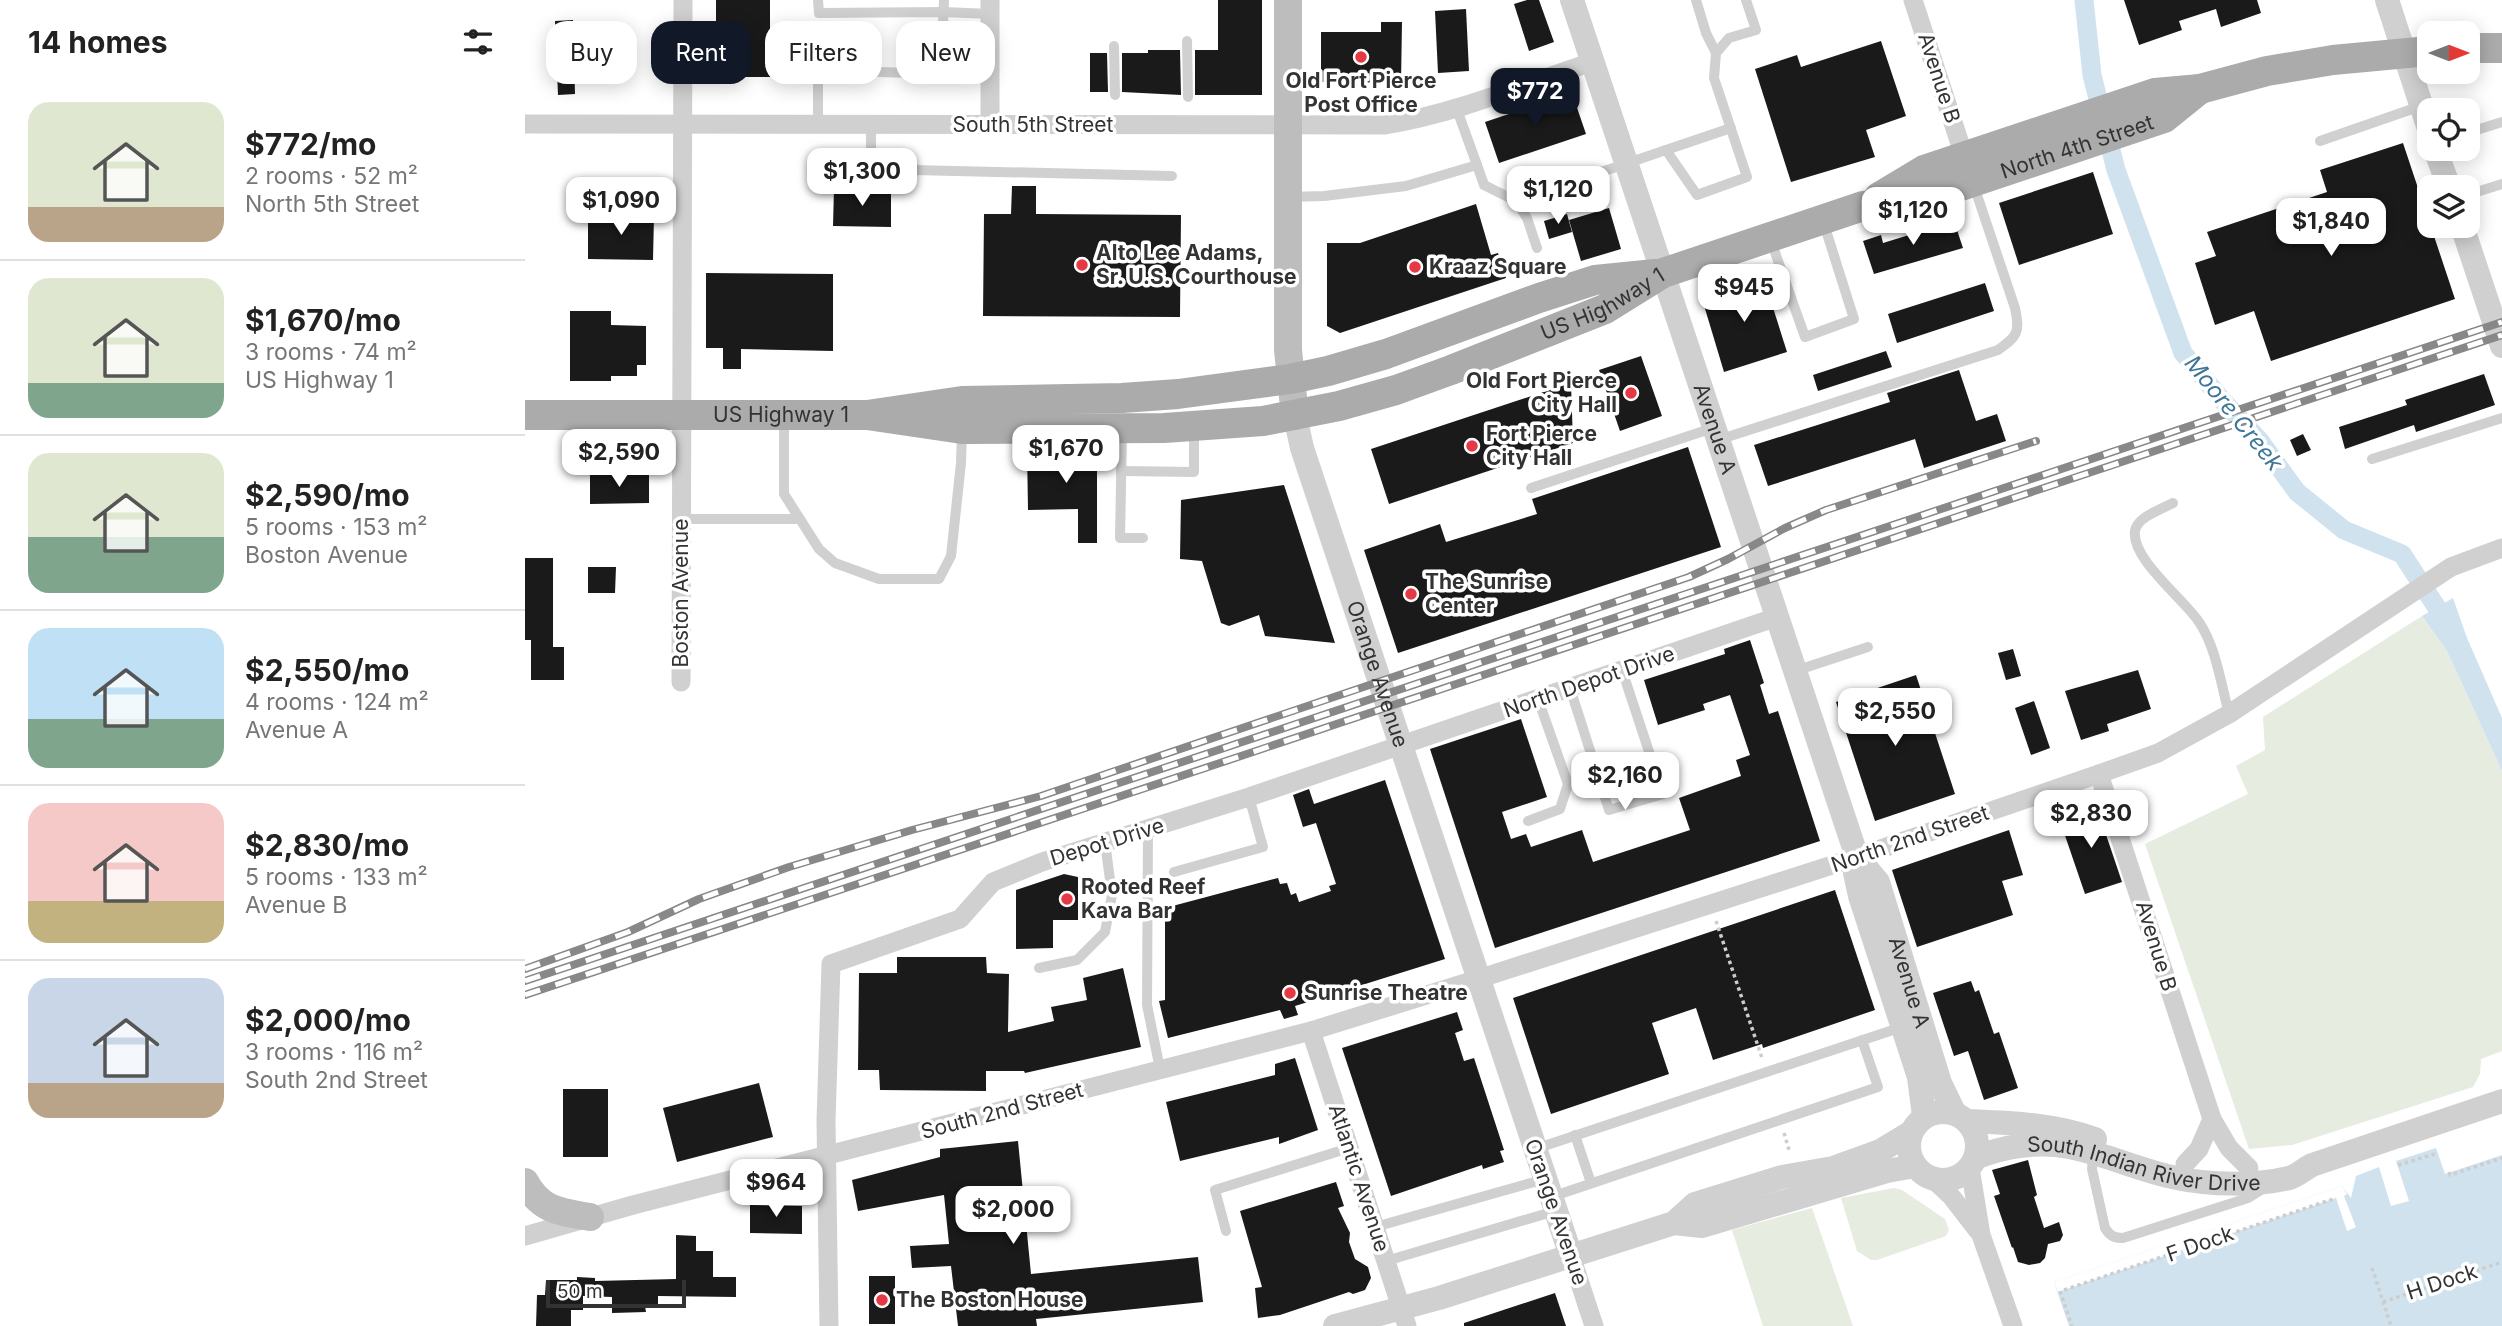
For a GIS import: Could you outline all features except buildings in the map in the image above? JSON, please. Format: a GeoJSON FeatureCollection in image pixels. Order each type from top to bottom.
{"type":"FeatureCollection","features":[{"type":"Feature","properties":{"kind":"main road","name":"Orange Avenue"},"geometry":{"type":"LineString","coordinates":[[1288,0],[1290,379],[1295,416]]}},
{"type":"Feature","properties":{"kind":"main road"},"geometry":{"type":"LineString","coordinates":[[2480,48],[2502,48]]}},
{"type":"Feature","properties":{"kind":"main road","name":"North 4th Street"},"geometry":{"type":"LineString","coordinates":[[1663,273],[1863,206],[1934,195],[1969,168],[2142,111],[2164,118],[2200,89],[2267,71],[2333,60],[2416,51]]}},
{"type":"Feature","properties":{"kind":"main road","name":"US Highway 1"},"geometry":{"type":"LineString","coordinates":[[525,415],[867,415],[962,401],[1122,398],[1178,394],[1290,379],[1386,354],[1595,280],[1663,273]]}},
{"type":"Feature","properties":{"kind":"main road","name":"US Highway 1"},"geometry":{"type":"LineString","coordinates":[[867,415],[962,429],[1195,427],[1295,416],[1339,407],[1451,370],[1605,309],[1663,273]]}},
{"type":"Feature","properties":{"kind":"main road"},"geometry":{"type":"LineString","coordinates":[[525,1182],[536,1200],[548,1207],[590,1217]]}},
{"type":"Feature","properties":{"kind":"street","name":"Boston Avenue"},"geometry":{"type":"LineString","coordinates":[[681,682],[683,0]]}},
{"type":"Feature","properties":{"kind":"street","name":"Avenue A"},"geometry":{"type":"LineString","coordinates":[[1572,0],[1857,857],[1878,882],[1912,1023],[1921,1088],[1917,1125]]}},
{"type":"Feature","properties":{"kind":"street","name":"Avenue B"},"geometry":{"type":"LineString","coordinates":[[1913,0],[1969,168]]}},
{"type":"Feature","properties":{"kind":"street"},"geometry":{"type":"LineString","coordinates":[[2387,0],[2416,51],[2422,98]]}},
{"type":"Feature","properties":{"kind":"street"},"geometry":{"type":"LineString","coordinates":[[990,7],[990,125]]}},
{"type":"Feature","properties":{"kind":"street","name":"South 5th Street"},"geometry":{"type":"LineString","coordinates":[[525,124],[1384,125],[1456,107],[1592,62]]}},
{"type":"Feature","properties":{"kind":"street"},"geometry":{"type":"LineString","coordinates":[[2466,238],[2502,346]]}},
{"type":"Feature","properties":{"kind":"street","name":"Orange Avenue"},"geometry":{"type":"LineString","coordinates":[[1295,416],[1302,448],[1594,1326]]}},
{"type":"Feature","properties":{"kind":"street","name":"North 2nd Street"},"geometry":{"type":"LineString","coordinates":[[1478,979],[1857,857],[2158,753],[2229,714],[2400,599],[2451,568],[2502,548]]}},
{"type":"Feature","properties":{"kind":"street","name":"North Depot Drive"},"geometry":{"type":"LineString","coordinates":[[1400,746],[1777,617]]}},
{"type":"Feature","properties":{"kind":"street","name":"Depot Drive"},"geometry":{"type":"LineString","coordinates":[[827,1157],[831,964],[960,919],[993,881],[1042,862],[1400,746]]}},
{"type":"Feature","properties":{"kind":"street","name":"Avenue B"},"geometry":{"type":"LineString","coordinates":[[2099,774],[2212,1119],[2229,1148],[2249,1168]]}},
{"type":"Feature","properties":{"kind":"street","name":"South 2nd Street"},"geometry":{"type":"LineString","coordinates":[[525,1236],[1311,1031],[1478,979]]}},
{"type":"Feature","properties":{"kind":"street","name":"Avenue A"},"geometry":{"type":"LineString","coordinates":[[1912,1023],[1940,1083],[1961,1117]]}},
{"type":"Feature","properties":{"kind":"street","name":"Atlantic Avenue"},"geometry":{"type":"LineString","coordinates":[[1311,1031],[1404,1317]]}},
{"type":"Feature","properties":{"kind":"street","name":"South Indian River Drive"},"geometry":{"type":"LineString","coordinates":[[1961,1117],[2055,1127],[2096,1147],[2177,1178],[2211,1182],[2291,1178],[2312,1165],[2502,1101]]}},
{"type":"Feature","properties":{"kind":"street"},"geometry":{"type":"LineString","coordinates":[[1821,1181],[1880,1151],[1917,1125],[1943,1111],[1961,1117],[1976,1138],[1973,1163],[1981,1235],[2013,1326]]}},
{"type":"Feature","properties":{"kind":"street"},"geometry":{"type":"LineString","coordinates":[[2185,1164],[2199,1149],[2212,1119]]}},
{"type":"Feature","properties":{"kind":"street"},"geometry":{"type":"LineString","coordinates":[[1917,1125],[1908,1145],[1924,1172],[1951,1196],[1981,1235]]}},
{"type":"Feature","properties":{"kind":"street","name":"South Indian River Drive"},"geometry":{"type":"LineString","coordinates":[[1973,1163],[1991,1151],[2027,1145],[2096,1147],[2185,1164],[2249,1168],[2291,1163],[2312,1165]]}},
{"type":"Feature","properties":{"kind":"street"},"geometry":{"type":"LineString","coordinates":[[827,1157],[829,1326]]}},
{"type":"Feature","properties":{"kind":"street"},"geometry":{"type":"LineString","coordinates":[[1335,1326],[1404,1317],[1571,1256],[1674,1223],[1695,1204],[1782,1177],[1821,1181],[1894,1169],[1924,1172],[1954,1180],[1963,1175],[1973,1163]]}},
{"type":"Feature","properties":{"kind":"lane"},"geometry":{"type":"LineString","coordinates":[[818,0],[819,13],[944,12],[990,7]]}},
{"type":"Feature","properties":{"kind":"lane"},"geometry":{"type":"LineString","coordinates":[[818,123],[818,70],[941,74],[944,0]]}},
{"type":"Feature","properties":{"kind":"lane"},"geometry":{"type":"LineString","coordinates":[[1667,150],[1697,195],[1747,177],[1714,78],[1716,53],[1706,33],[1696,0]]}},
{"type":"Feature","properties":{"kind":"lane"},"geometry":{"type":"LineString","coordinates":[[1716,53],[1729,38],[1756,30],[1746,0]]}},
{"type":"Feature","properties":{"kind":"lane"},"geometry":{"type":"LineString","coordinates":[[1187,41],[1188,97]]}},
{"type":"Feature","properties":{"kind":"lane"},"geometry":{"type":"LineString","coordinates":[[1114,46],[1115,95]]}},
{"type":"Feature","properties":{"kind":"lane"},"geometry":{"type":"LineString","coordinates":[[1456,107],[1484,185],[1516,201],[1527,218],[1537,248]]}},
{"type":"Feature","properties":{"kind":"lane"},"geometry":{"type":"LineString","coordinates":[[2320,141],[2417,120]]}},
{"type":"Feature","properties":{"kind":"lane"},"geometry":{"type":"LineString","coordinates":[[2480,129],[2502,122]]}},
{"type":"Feature","properties":{"kind":"lane"},"geometry":{"type":"LineString","coordinates":[[871,124],[871,169],[1172,176]]}},
{"type":"Feature","properties":{"kind":"lane"},"geometry":{"type":"LineString","coordinates":[[1516,201],[1731,128]]}},
{"type":"Feature","properties":{"kind":"lane"},"geometry":{"type":"LineString","coordinates":[[1288,197],[1324,197],[1406,186],[1477,165]]}},
{"type":"Feature","properties":{"kind":"lane"},"geometry":{"type":"LineString","coordinates":[[1531,488],[1998,350],[2014,339],[2018,326],[2015,308],[1969,168]]}},
{"type":"Feature","properties":{"kind":"lane"},"geometry":{"type":"LineString","coordinates":[[2480,191],[2502,184]]}},
{"type":"Feature","properties":{"kind":"lane"},"geometry":{"type":"LineString","coordinates":[[1769,237],[1805,337],[1854,319],[1822,220]]}},
{"type":"Feature","properties":{"kind":"lane"},"geometry":{"type":"LineString","coordinates":[[784,415],[784,494],[819,549],[835,563],[879,579],[939,579],[951,556],[962,429]]}},
{"type":"Feature","properties":{"kind":"lane"},"geometry":{"type":"LineString","coordinates":[[2372,459],[2502,418]]}},
{"type":"Feature","properties":{"kind":"lane"},"geometry":{"type":"LineString","coordinates":[[1121,471],[1194,472],[1195,427]]}},
{"type":"Feature","properties":{"kind":"lane"},"geometry":{"type":"LineString","coordinates":[[1122,428],[1120,538],[1143,538]]}},
{"type":"Feature","properties":{"kind":"lane"},"geometry":{"type":"LineString","coordinates":[[2173,503],[2139,522],[2135,531],[2137,541],[2146,562],[2199,622],[2216,666],[2229,714]]}},
{"type":"Feature","properties":{"kind":"lane"},"geometry":{"type":"LineString","coordinates":[[681,519],[800,519]]}},
{"type":"Feature","properties":{"kind":"lane"},"geometry":{"type":"LineString","coordinates":[[1795,671],[1868,647]]}},
{"type":"Feature","properties":{"kind":"lane"},"geometry":{"type":"LineString","coordinates":[[1570,688],[1609,810],[1663,793],[1622,670]]}},
{"type":"Feature","properties":{"kind":"lane"},"geometry":{"type":"LineString","coordinates":[[1528,821],[1560,809],[1567,784],[1538,699]]}},
{"type":"Feature","properties":{"kind":"lane"},"geometry":{"type":"LineString","coordinates":[[1174,872],[1263,847],[1249,797]]}},
{"type":"Feature","properties":{"kind":"lane"},"geometry":{"type":"LineString","coordinates":[[1148,829],[1147,1005],[1160,1069]]}},
{"type":"Feature","properties":{"kind":"lane"},"geometry":{"type":"LineString","coordinates":[[1039,968],[1077,960],[1105,932],[1112,895],[1105,842]]}},
{"type":"Feature","properties":{"kind":"lane"},"geometry":{"type":"LineString","coordinates":[[1535,1149],[1912,1023]]}},
{"type":"Feature","properties":{"kind":"lane"},"geometry":{"type":"LineString","coordinates":[[1386,1261],[1550,1195],[1878,1087],[1862,1040]]}},
{"type":"Feature","properties":{"kind":"lane"},"geometry":{"type":"LineString","coordinates":[[1575,1135],[1591,1183]]}},
{"type":"Feature","properties":{"kind":"lane"},"geometry":{"type":"LineString","coordinates":[[2096,1147],[2092,1169],[2105,1228],[2115,1238],[2123,1238],[2248,1198],[2273,1180]]}},
{"type":"Feature","properties":{"kind":"lane"},"geometry":{"type":"LineString","coordinates":[[1226,1231],[1215,1190],[1349,1148]]}},
{"type":"Feature","properties":{"kind":"lane"},"geometry":{"type":"LineString","coordinates":[[1375,1227],[1550,1195]]}},
{"type":"Feature","properties":{"kind":"path"},"geometry":{"type":"LineString","coordinates":[[1716,921],[1762,1060]]}},
{"type":"Feature","properties":{"kind":"path"},"geometry":{"type":"LineString","coordinates":[[1783,1127],[1790,1153]]}},
{"type":"Feature","properties":{"kind":"path"},"geometry":{"type":"LineString","coordinates":[[2398,1165],[2438,1153]]}},
{"type":"Feature","properties":{"kind":"path"},"geometry":{"type":"LineString","coordinates":[[2449,1174],[2502,1158]]}},
{"type":"Feature","properties":{"kind":"path","name":"F Dock"},"geometry":{"type":"LineString","coordinates":[[2072,1326],[2062,1290],[2336,1198]]}},
{"type":"Feature","properties":{"kind":"path","name":"H Dock"},"geometry":{"type":"LineString","coordinates":[[2383,1301],[2502,1262]]}},
{"type":"Feature","properties":{"kind":"path"},"geometry":{"type":"LineString","coordinates":[[2372,1268],[2391,1326]]}},
{"type":"Feature","properties":{"kind":"shaded area"},"geometry":{"type":"Polygon","coordinates":[[[2422,616],[2447,651],[2502,771],[2502,1051],[2481,1059],[2480,1074],[2473,1087],[2292,1145],[2249,1149],[2145,844],[2248,794],[2236,766],[2265,750],[2263,717],[2422,616]]]}},
{"type":"Feature","properties":{"kind":"shaded area"},"geometry":{"type":"Polygon","coordinates":[[[1894,1188],[1902,1190],[1945,1219],[1949,1230],[1946,1236],[1871,1260],[1857,1251],[1841,1198],[1894,1188]]]}},
{"type":"Feature","properties":{"kind":"shaded area"},"geometry":{"type":"Polygon","coordinates":[[[1812,1208],[1853,1326],[1763,1326],[1732,1230],[1812,1208]]]}},
{"type":"Feature","properties":{"kind":"water"},"geometry":{"type":"Polygon","coordinates":[[[2453,598],[2467,638],[2502,718],[2502,771],[2447,651],[2422,616],[2453,598]]]}},
{"type":"Feature","properties":{"kind":"water"},"geometry":{"type":"Polygon","coordinates":[[[2436,1148],[2445,1174],[2502,1155],[2502,1326],[2069,1326],[2054,1282],[2342,1186],[2351,1198],[2356,1176],[2379,1167],[2391,1206],[2409,1201],[2396,1161],[2436,1148]]]}},
{"type":"Feature","properties":{"kind":"pier"},"geometry":{"type":"Polygon","coordinates":[[[2342,1186],[2347,1194],[2344,1196],[2356,1227],[2347,1231],[2336,1198],[2058,1292],[2054,1282],[2342,1186]]]}},
{"type":"Feature","properties":{"kind":"waterway","name":"Moore Creek"},"geometry":{"type":"LineString","coordinates":[[2084,0],[2092,75],[2116,170],[2183,353],[2260,441],[2297,492],[2344,530],[2402,554],[2441,614],[2449,632]]}},
{"type":"Feature","properties":{"kind":"railway"},"geometry":{"type":"LineString","coordinates":[[525,981],[2502,322]]}},
{"type":"Feature","properties":{"kind":"railway"},"geometry":{"type":"LineString","coordinates":[[525,995],[2502,335]]}},
{"type":"Feature","properties":{"kind":"railway"},"geometry":{"type":"LineString","coordinates":[[525,969],[628,932],[699,899],[789,867],[912,830],[1041,796],[1689,577],[1826,510],[2036,441]]}},
{"type":"Feature","properties":{"kind":"place","name":"Old Fort Pierce Post Office"},"geometry":{"type":"Point","coordinates":[1361,57]}},
{"type":"Feature","properties":{"kind":"place","name":"Alto Lee Adams, Sr. U.S. Courthouse"},"geometry":{"type":"Point","coordinates":[1082,265]}},
{"type":"Feature","properties":{"kind":"place","name":"Kraaz Square"},"geometry":{"type":"Point","coordinates":[1415,267]}},
{"type":"Feature","properties":{"kind":"place","name":"Old Fort Pierce City Hall"},"geometry":{"type":"Point","coordinates":[1631,393]}},
{"type":"Feature","properties":{"kind":"place","name":"Fort Pierce City Hall"},"geometry":{"type":"Point","coordinates":[1472,446]}},
{"type":"Feature","properties":{"kind":"place","name":"The Sunrise Center"},"geometry":{"type":"Point","coordinates":[1411,594]}},
{"type":"Feature","properties":{"kind":"place","name":"Rooted Reef Kava Bar"},"geometry":{"type":"Point","coordinates":[1067,899]}},
{"type":"Feature","properties":{"kind":"place","name":"Sunrise Theatre"},"geometry":{"type":"Point","coordinates":[1290,993]}},
{"type":"Feature","properties":{"kind":"place","name":"The Boston House"},"geometry":{"type":"Point","coordinates":[882,1300]}}]}
